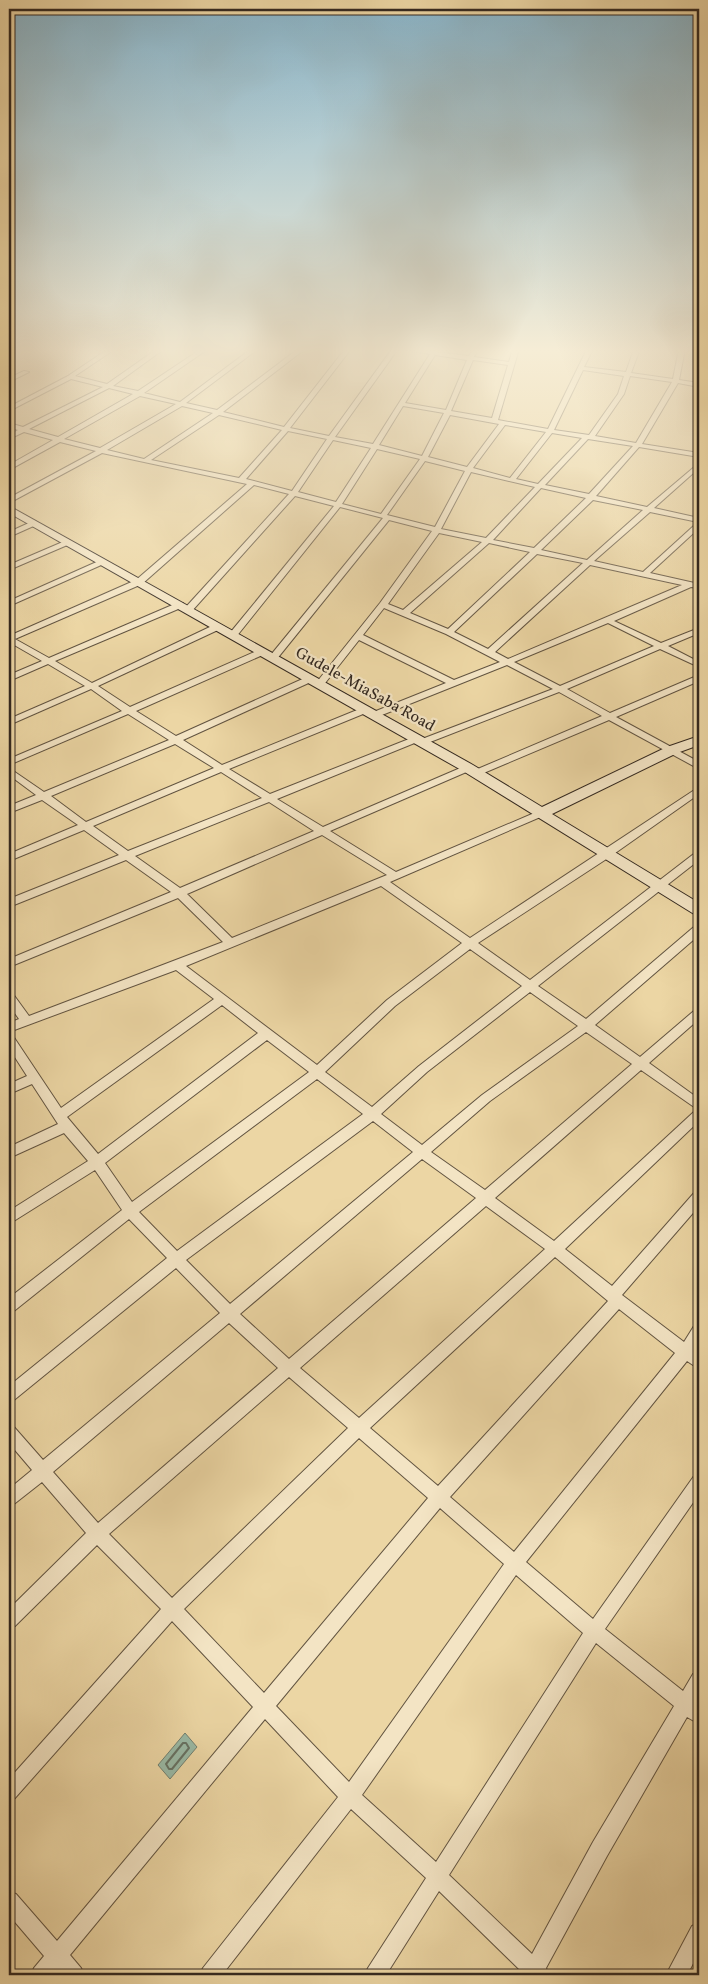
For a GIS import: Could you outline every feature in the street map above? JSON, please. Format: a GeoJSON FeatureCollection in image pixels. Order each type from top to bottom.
{"type":"FeatureCollection","features":[{"type":"Feature","properties":{"kind":"street"},"geometry":{"type":"LineString","coordinates":[[9,468],[56,442]]}},
{"type":"Feature","properties":{"kind":"street"},"geometry":{"type":"LineString","coordinates":[[70,442],[101,451],[241,480],[437,530],[696,585]]}},
{"type":"Feature","properties":{"kind":"street"},"geometry":{"type":"LineString","coordinates":[[9,501],[117,442]]}},
{"type":"Feature","properties":{"kind":"street"},"geometry":{"type":"LineString","coordinates":[[147,460],[175,442]]}},
{"type":"Feature","properties":{"kind":"street"},"geometry":{"type":"LineString","coordinates":[[241,480],[276,442]]}},
{"type":"Feature","properties":{"kind":"street"},"geometry":{"type":"LineString","coordinates":[[9,678],[49,660],[184,608],[294,493],[328,442]]}},
{"type":"Feature","properties":{"kind":"street"},"geometry":{"type":"LineString","coordinates":[[347,442],[377,446],[590,498],[699,520]]}},
{"type":"Feature","properties":{"kind":"street"},"geometry":{"type":"LineString","coordinates":[[233,635],[338,505],[380,442]]}},
{"type":"Feature","properties":{"kind":"street"},"geometry":{"type":"LineString","coordinates":[[9,762],[267,655],[386,516],[433,442]]}},
{"type":"Feature","properties":{"kind":"street"},"geometry":{"type":"LineString","coordinates":[[9,810],[315,682],[358,636],[383,605],[437,530],[469,470],[490,442]]}},
{"type":"Feature","properties":{"kind":"street"},"geometry":{"type":"LineString","coordinates":[[512,480],[542,442]]}},
{"type":"Feature","properties":{"kind":"street"},"geometry":{"type":"LineString","coordinates":[[405,613],[488,540],[539,486],[585,442]]}},
{"type":"Feature","properties":{"kind":"street"},"geometry":{"type":"LineString","coordinates":[[614,442],[699,455]]}},
{"type":"Feature","properties":{"kind":"street"},"geometry":{"type":"LineString","coordinates":[[449,632],[590,498],[640,442]]}},
{"type":"Feature","properties":{"kind":"street"},"geometry":{"type":"LineString","coordinates":[[489,653],[699,465]]}},
{"type":"Feature","properties":{"kind":"street"},"geometry":{"type":"LineString","coordinates":[[9,639],[139,582],[252,483]]}},
{"type":"Feature","properties":{"kind":"street","name":"Gudele-MiaSaba Road"},"geometry":{"type":"LineString","coordinates":[[9,509],[472,771],[699,910]]}},
{"type":"Feature","properties":{"kind":"street"},"geometry":{"type":"LineString","coordinates":[[9,535],[34,524]]}},
{"type":"Feature","properties":{"kind":"street"},"geometry":{"type":"LineString","coordinates":[[645,574],[699,524]]}},
{"type":"Feature","properties":{"kind":"street"},"geometry":{"type":"LineString","coordinates":[[9,568],[68,543]]}},
{"type":"Feature","properties":{"kind":"street"},"geometry":{"type":"LineString","coordinates":[[9,604],[104,562]]}},
{"type":"Feature","properties":{"kind":"street"},"geometry":{"type":"LineString","coordinates":[[9,858],[222,768],[369,713],[454,684],[696,585]]}},
{"type":"Feature","properties":{"kind":"street"},"geometry":{"type":"LineString","coordinates":[[383,605],[449,632],[560,689],[699,766]]}},
{"type":"Feature","properties":{"kind":"street"},"geometry":{"type":"LineString","coordinates":[[610,621],[699,665]]}},
{"type":"Feature","properties":{"kind":"street"},"geometry":{"type":"LineString","coordinates":[[9,722],[92,686],[217,626]]}},
{"type":"Feature","properties":{"kind":"street"},"geometry":{"type":"LineString","coordinates":[[9,902],[419,741],[560,689],[699,630]]}},
{"type":"Feature","properties":{"kind":"street"},"geometry":{"type":"LineString","coordinates":[[358,636],[454,684]]}},
{"type":"Feature","properties":{"kind":"street"},"geometry":{"type":"LineString","coordinates":[[9,639],[92,686],[129,711],[395,876]]}},
{"type":"Feature","properties":{"kind":"street"},"geometry":{"type":"LineString","coordinates":[[9,963],[323,831],[611,717],[699,678]]}},
{"type":"Feature","properties":{"kind":"street"},"geometry":{"type":"LineString","coordinates":[[9,1028],[177,965],[382,882],[542,813],[672,750],[699,740]]}},
{"type":"Feature","properties":{"kind":"street"},"geometry":{"type":"LineString","coordinates":[[9,771],[179,893],[230,943]]}},
{"type":"Feature","properties":{"kind":"street"},"geometry":{"type":"LineString","coordinates":[[9,1306],[130,1211],[316,1073],[391,1003],[470,943],[607,854],[699,790]]}},
{"type":"Feature","properties":{"kind":"street"},"geometry":{"type":"LineString","coordinates":[[9,1395],[175,1260],[373,1114],[423,1069],[699,855]]}},
{"type":"Feature","properties":{"kind":"street"},"geometry":{"type":"LineString","coordinates":[[382,882],[699,1105]]}},
{"type":"Feature","properties":{"kind":"street"},"geometry":{"type":"LineString","coordinates":[[9,1499],[486,1098],[587,1025],[699,929]]}},
{"type":"Feature","properties":{"kind":"street"},"geometry":{"type":"LineString","coordinates":[[177,965],[316,1073],[555,1249],[692,1357]]}},
{"type":"Feature","properties":{"kind":"street"},"geometry":{"type":"LineString","coordinates":[[9,996],[27,1021]]}},
{"type":"Feature","properties":{"kind":"street"},"geometry":{"type":"LineString","coordinates":[[9,1153],[63,1121],[222,999]]}},
{"type":"Feature","properties":{"kind":"street"},"geometry":{"type":"LineString","coordinates":[[9,1620],[97,1534],[699,1013]]}},
{"type":"Feature","properties":{"kind":"street"},"geometry":{"type":"LineString","coordinates":[[9,1218],[97,1162],[266,1034]]}},
{"type":"Feature","properties":{"kind":"street"},"geometry":{"type":"LineString","coordinates":[[9,1039],[63,1121],[97,1162],[130,1211],[175,1260],[289,1368],[594,1631],[692,1710]]}},
{"type":"Feature","properties":{"kind":"street"},"geometry":{"type":"LineString","coordinates":[[9,1089],[34,1078]]}},
{"type":"Feature","properties":{"kind":"street"},"geometry":{"type":"LineString","coordinates":[[9,1792],[172,1609],[359,1428],[699,1114]]}},
{"type":"Feature","properties":{"kind":"street"},"geometry":{"type":"LineString","coordinates":[[41,1975],[439,1497],[615,1298],[699,1197]]}},
{"type":"Feature","properties":{"kind":"street"},"geometry":{"type":"LineString","coordinates":[[210,1975],[350,1796],[515,1563],[692,1357],[699,1331]]}},
{"type":"Feature","properties":{"kind":"street"},"geometry":{"type":"LineString","coordinates":[[9,1432],[97,1534],[172,1609],[350,1796],[438,1877],[535,1974],[600,1849],[692,1710],[699,1680]]}},
{"type":"Feature","properties":{"kind":"street"},"geometry":{"type":"LineString","coordinates":[[376,1975],[594,1631],[699,1481]]}},
{"type":"Feature","properties":{"kind":"street"},"geometry":{"type":"LineString","coordinates":[[9,1901],[74,1975]]}},
{"type":"Feature","properties":{"kind":"street"},"geometry":{"type":"LineString","coordinates":[[676,1975],[699,1933]]}},
{"type":"Feature","properties":{"kind":"water"},"geometry":{"type":"Polygon","coordinates":[[[185,1733],[197,1747],[170,1779],[158,1765],[185,1733]]]}}]}
